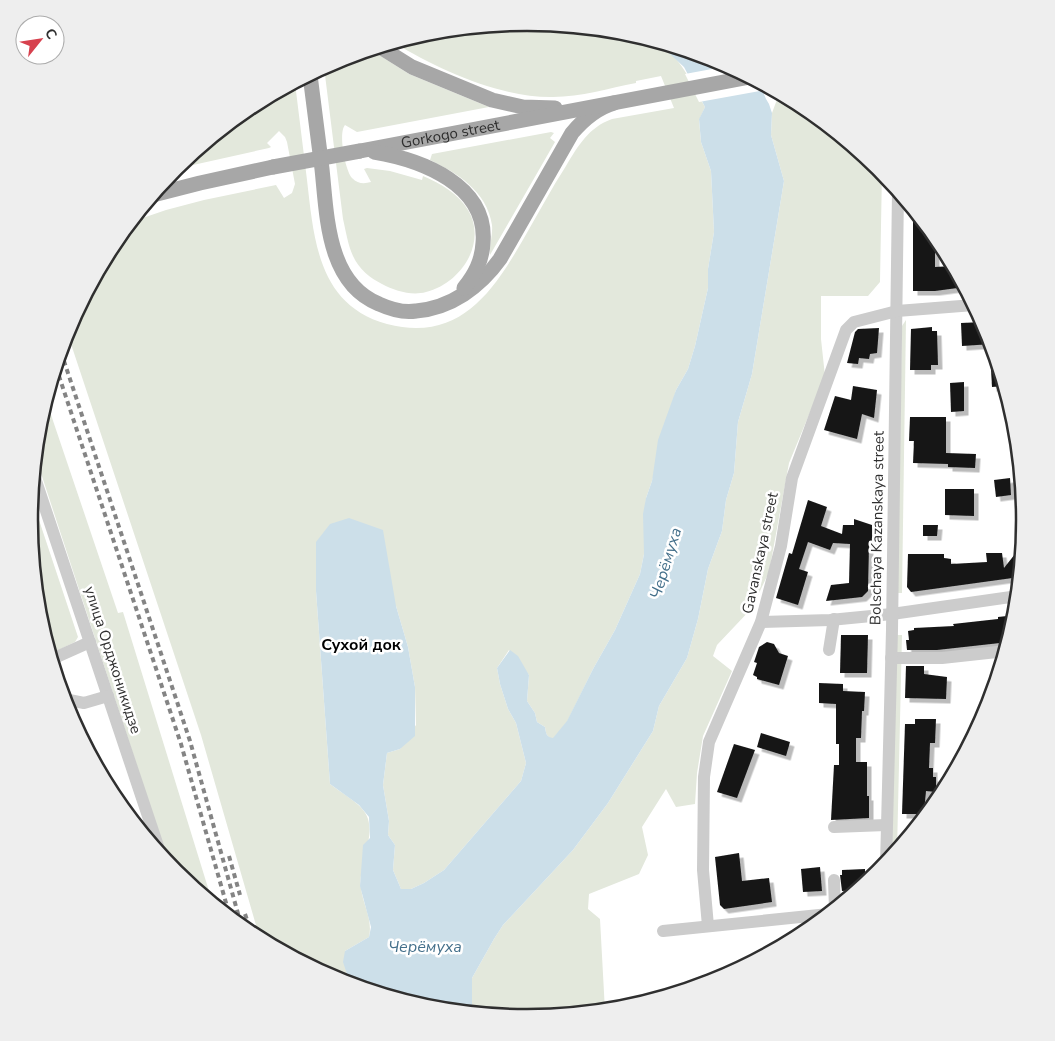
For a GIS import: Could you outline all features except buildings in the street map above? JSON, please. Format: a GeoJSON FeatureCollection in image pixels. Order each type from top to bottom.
{"type":"FeatureCollection","features":[{"type":"Feature","properties":{"kind":"main road"},"geometry":{"type":"LineString","coordinates":[[388,52],[428,74],[480,95],[509,104],[555,108],[614,103]]}},
{"type":"Feature","properties":{"kind":"main road","name":"Gorkogo street"},"geometry":{"type":"LineString","coordinates":[[165,193],[273,167],[738,79]]}},
{"type":"Feature","properties":{"kind":"main road"},"geometry":{"type":"LineString","coordinates":[[311,82],[329,230],[338,262],[352,285],[373,302],[398,310],[413,312],[444,305],[462,295],[490,274],[572,133],[587,118],[604,106],[614,103]]}},
{"type":"Feature","properties":{"kind":"main road"},"geometry":{"type":"LineString","coordinates":[[360,151],[389,154],[407,159],[446,177],[469,196],[480,215],[484,237],[483,251],[472,278],[456,295],[426,310]]}},
{"type":"Feature","properties":{"kind":"street","name":"Bolschaya Kazanskaya street"},"geometry":{"type":"LineString","coordinates":[[886,852],[892,614],[898,201]]}},
{"type":"Feature","properties":{"kind":"street","name":"Gavanskaya street"},"geometry":{"type":"LineString","coordinates":[[708,926],[703,870],[704,777],[709,742],[761,622],[781,546],[792,478],[846,330],[854,322],[897,311],[967,306]]}},
{"type":"Feature","properties":{"kind":"street","name":"улица Орджоникидзе"},"geometry":{"type":"LineString","coordinates":[[39,490],[108,696],[148,829]]}},
{"type":"Feature","properties":{"kind":"street"},"geometry":{"type":"LineString","coordinates":[[761,622],[892,614],[1011,597]]}},
{"type":"Feature","properties":{"kind":"street"},"geometry":{"type":"LineString","coordinates":[[829,650],[834,619]]}},
{"type":"Feature","properties":{"kind":"street"},"geometry":{"type":"LineString","coordinates":[[58,656],[90,642]]}},
{"type":"Feature","properties":{"kind":"street"},"geometry":{"type":"LineString","coordinates":[[891,658],[942,658],[999,652]]}},
{"type":"Feature","properties":{"kind":"street"},"geometry":{"type":"LineString","coordinates":[[72,701],[84,703],[108,696]]}},
{"type":"Feature","properties":{"kind":"street"},"geometry":{"type":"LineString","coordinates":[[834,827],[886,825]]}},
{"type":"Feature","properties":{"kind":"street"},"geometry":{"type":"LineString","coordinates":[[834,880],[835,900]]}},
{"type":"Feature","properties":{"kind":"street"},"geometry":{"type":"LineString","coordinates":[[664,931],[816,915]]}},
{"type":"Feature","properties":{"kind":"shaded area"},"geometry":{"type":"Polygon","coordinates":[[[528,31],[591,35],[670,52],[682,66],[705,107],[699,120],[701,142],[711,171],[714,232],[708,269],[708,288],[695,346],[688,369],[676,390],[646,498],[644,554],[640,574],[615,630],[567,722],[553,739],[546,733],[545,727],[537,722],[535,713],[527,701],[529,675],[509,650],[497,668],[508,709],[516,723],[526,763],[521,781],[444,870],[411,889],[401,889],[393,870],[395,845],[388,835],[389,821],[383,785],[387,753],[400,749],[416,725],[415,687],[408,647],[396,606],[316,591],[330,784],[360,806],[365,813],[370,829],[360,880],[370,931],[369,937],[345,951],[349,976],[311,959],[257,927],[201,735],[71,344],[104,276],[143,218],[204,200],[276,185],[284,198],[292,193],[295,184],[287,142],[279,131],[267,143],[271,147],[269,148],[192,165],[230,132],[296,90],[317,247],[333,286],[346,302],[364,315],[387,324],[412,328],[434,326],[454,319],[471,308],[486,294],[512,258],[570,159],[591,132],[604,122],[612,119],[674,108],[661,76],[584,94],[563,97],[533,96],[513,93],[471,80],[403,48],[464,35],[528,31]]]}},
{"type":"Feature","properties":{"kind":"shaded area"},"geometry":{"type":"Polygon","coordinates":[[[378,55],[409,74],[489,107],[357,132],[345,125],[343,129],[342,143],[345,160],[349,174],[354,180],[361,183],[371,182],[364,169],[367,168],[390,171],[422,180],[423,176],[448,190],[464,204],[473,223],[475,236],[467,260],[460,271],[450,280],[438,288],[421,293],[398,291],[382,284],[369,276],[355,261],[343,219],[325,75],[378,55]]]}},
{"type":"Feature","properties":{"kind":"shaded area"},"geometry":{"type":"Polygon","coordinates":[[[777,100],[799,114],[850,153],[882,184],[880,282],[868,296],[821,296],[821,339],[825,376],[789,463],[769,572],[752,608],[717,645],[713,656],[732,671],[703,736],[697,773],[695,804],[676,807],[666,789],[642,827],[648,855],[639,874],[589,894],[588,909],[600,919],[605,1003],[559,1009],[528,1010],[472,1007],[472,978],[494,939],[503,925],[573,850],[608,803],[653,731],[659,706],[687,658],[698,619],[708,569],[722,531],[726,500],[734,473],[738,422],[752,374],[784,181],[771,135],[772,113],[777,100]]]}},
{"type":"Feature","properties":{"kind":"shaded area"},"geometry":{"type":"Polygon","coordinates":[[[554,133],[550,138],[555,142],[490,255],[492,225],[484,202],[460,177],[430,160],[432,154],[554,133]]]}},
{"type":"Feature","properties":{"kind":"shaded area"},"geometry":{"type":"Polygon","coordinates":[[[906,320],[902,593],[897,593],[902,326],[906,320]]]}},
{"type":"Feature","properties":{"kind":"shaded area"},"geometry":{"type":"Polygon","coordinates":[[[51,414],[118,613],[123,612],[209,891],[163,846],[41,472],[51,414]]]}},
{"type":"Feature","properties":{"kind":"shaded area"},"geometry":{"type":"Polygon","coordinates":[[[38,517],[78,637],[75,642],[56,651],[42,584],[38,517]]]}},
{"type":"Feature","properties":{"kind":"shaded area"},"geometry":{"type":"Polygon","coordinates":[[[896,635],[902,635],[897,840],[891,847],[896,635]]]}},
{"type":"Feature","properties":{"kind":"water","name":"Черёмуха"},"geometry":{"type":"Polygon","coordinates":[[[668,52],[715,68],[763,92],[772,113],[771,135],[784,181],[752,374],[738,422],[734,473],[726,500],[722,531],[708,569],[698,619],[687,658],[659,706],[653,731],[608,803],[573,850],[503,925],[494,939],[472,978],[472,1007],[432,1000],[370,984],[349,976],[343,962],[345,951],[369,937],[371,927],[360,886],[363,845],[370,838],[369,817],[359,805],[330,784],[316,591],[316,542],[330,524],[349,518],[383,530],[396,606],[408,647],[415,687],[415,736],[400,749],[387,753],[383,785],[389,821],[388,835],[395,845],[393,870],[401,889],[411,889],[444,870],[521,781],[526,763],[516,723],[508,709],[497,668],[510,650],[518,656],[529,675],[527,701],[535,713],[537,722],[545,727],[548,736],[553,738],[567,721],[615,630],[640,574],[644,554],[643,514],[652,481],[658,440],[676,390],[688,369],[695,346],[708,288],[708,269],[714,232],[711,171],[701,142],[699,119],[705,107],[684,67],[668,52]]]}},
{"type":"Feature","properties":{"kind":"pier"},"geometry":{"type":"Polygon","coordinates":[[[716,68],[760,91],[699,102],[685,74],[716,68]]]}},
{"type":"Feature","properties":{"kind":"railway"},"geometry":{"type":"LineString","coordinates":[[64,362],[190,741],[238,915]]}},
{"type":"Feature","properties":{"kind":"railway"},"geometry":{"type":"LineString","coordinates":[[60,378],[181,744],[227,907]]}},
{"type":"Feature","properties":{"kind":"railway"},"geometry":{"type":"LineString","coordinates":[[229,856],[240,895]]}},
{"type":"Feature","properties":{"kind":"railway"},"geometry":{"type":"LineString","coordinates":[[245,914],[247,921]]}},
{"type":"Feature","properties":{"kind":"district","name":"Сухой док"},"geometry":{"type":"Point","coordinates":[361,644]}}]}
